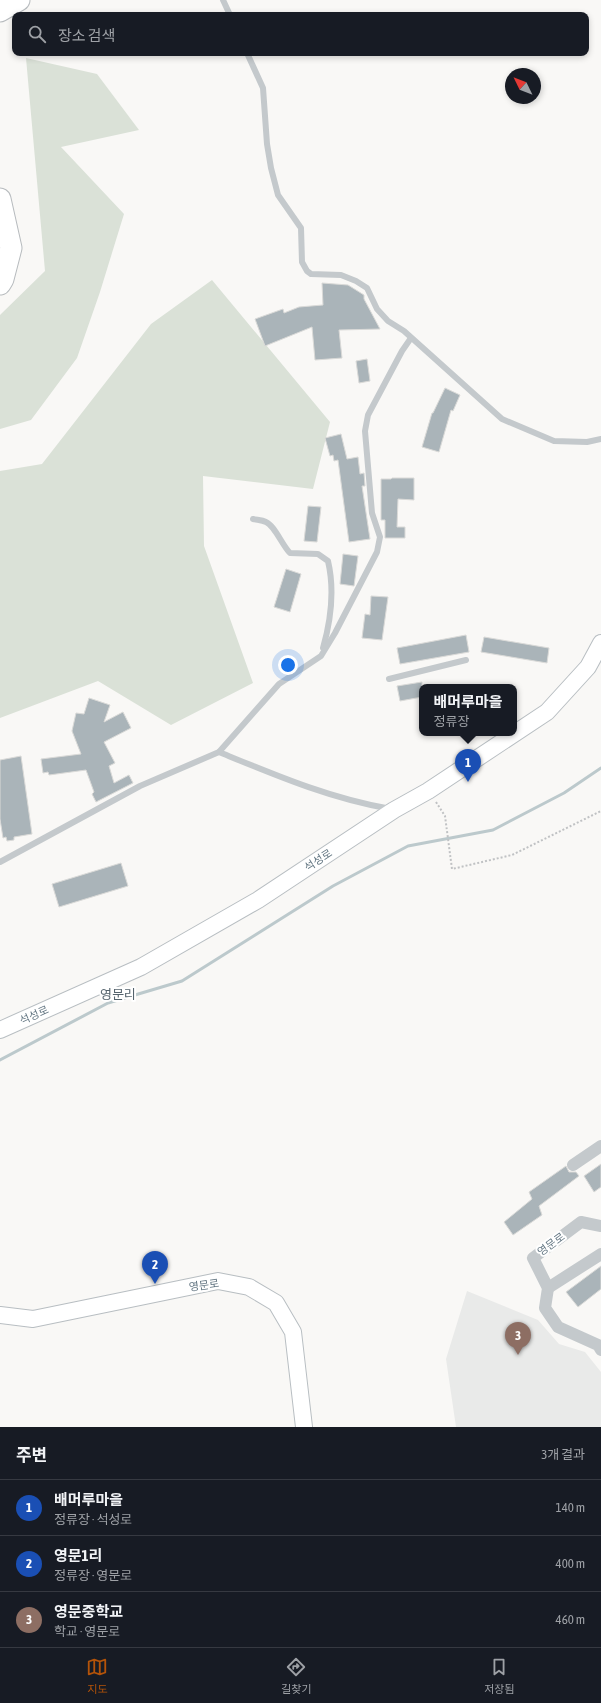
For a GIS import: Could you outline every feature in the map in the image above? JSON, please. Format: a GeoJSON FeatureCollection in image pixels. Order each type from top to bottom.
{"type":"FeatureCollection","features":[{"type":"Feature","properties":{"kind":"highway"},"geometry":{"type":"LineString","coordinates":[[0,11],[19,0]]}},
{"type":"Feature","properties":{"kind":"highway"},"geometry":{"type":"LineString","coordinates":[[0,199],[11,248],[3,279],[0,284]]}},
{"type":"Feature","properties":{"kind":"street","name":"석성로"},"geometry":{"type":"LineString","coordinates":[[517,732],[547,712],[588,667],[601,642]]}},
{"type":"Feature","properties":{"kind":"street","name":"석성로"},"geometry":{"type":"LineString","coordinates":[[0,1030],[141,967],[258,900],[394,810],[428,791],[511,736]]}},
{"type":"Feature","properties":{"kind":"street"},"geometry":{"type":"LineString","coordinates":[[574,1165],[601,1146]]}},
{"type":"Feature","properties":{"kind":"street","name":"영문로"},"geometry":{"type":"LineString","coordinates":[[548,1288],[533,1258],[581,1222],[601,1226]]}},
{"type":"Feature","properties":{"kind":"street"},"geometry":{"type":"LineString","coordinates":[[601,1254],[548,1288],[545,1308],[558,1327],[598,1345],[601,1350]]}},
{"type":"Feature","properties":{"kind":"street","name":"영문로"},"geometry":{"type":"LineString","coordinates":[[0,1315],[33,1318],[218,1281],[249,1287],[276,1303],[293,1332],[304,1427]]}},
{"type":"Feature","properties":{"kind":"lane"},"geometry":{"type":"LineString","coordinates":[[223,0],[229,12]]}},
{"type":"Feature","properties":{"kind":"lane"},"geometry":{"type":"LineString","coordinates":[[248,56],[263,88],[267,144],[278,195],[301,228],[302,262],[307,271],[312,274],[342,275],[367,288],[377,309],[388,321],[411,338],[502,419],[554,441],[587,442],[601,439]]}},
{"type":"Feature","properties":{"kind":"lane"},"geometry":{"type":"LineString","coordinates":[[0,862],[140,786],[219,752],[279,684],[321,656],[335,633],[377,552],[380,537],[372,513],[365,432],[368,415],[402,351],[411,338]]}},
{"type":"Feature","properties":{"kind":"lane"},"geometry":{"type":"LineString","coordinates":[[253,518],[271,525],[285,548],[290,553],[318,554],[328,561],[331,575],[332,602],[329,627],[321,656]]}},
{"type":"Feature","properties":{"kind":"lane"},"geometry":{"type":"LineString","coordinates":[[389,679],[466,660]]}},
{"type":"Feature","properties":{"kind":"lane"},"geometry":{"type":"LineString","coordinates":[[219,752],[270,773],[358,803],[394,810]]}},
{"type":"Feature","properties":{"kind":"path"},"geometry":{"type":"LineString","coordinates":[[428,791],[445,816],[452,869],[512,855],[601,810]]}},
{"type":"Feature","properties":{"kind":"shaded area"},"geometry":{"type":"Polygon","coordinates":[[[26,58],[97,74],[139,130],[61,147],[124,214],[100,292],[77,358],[31,420],[0,429],[0,315],[45,271],[26,58]]]}},
{"type":"Feature","properties":{"kind":"shaded area"},"geometry":{"type":"Polygon","coordinates":[[[212,280],[330,422],[313,489],[203,476],[204,546],[253,683],[171,725],[98,681],[0,718],[0,471],[42,464],[151,324],[212,280]]]}},
{"type":"Feature","properties":{"kind":"shaded area"},"geometry":{"type":"Polygon","coordinates":[[[467,1291],[538,1320],[559,1344],[585,1352],[601,1372],[601,1427],[456,1427],[446,1359],[467,1291]]]}},
{"type":"Feature","properties":{"kind":"building"},"geometry":{"type":"Polygon","coordinates":[[[322,283],[348,285],[364,295],[364,299],[380,329],[339,330],[342,358],[315,360],[312,327],[265,346],[255,319],[283,309],[284,313],[299,307],[323,305],[322,283]]]}},
{"type":"Feature","properties":{"kind":"building"},"geometry":{"type":"Polygon","coordinates":[[[367,359],[370,381],[359,383],[356,361],[367,359]]]}},
{"type":"Feature","properties":{"kind":"building"},"geometry":{"type":"Polygon","coordinates":[[[445,388],[460,395],[453,411],[451,410],[439,452],[422,447],[432,413],[445,388]]]}},
{"type":"Feature","properties":{"kind":"building"},"geometry":{"type":"Polygon","coordinates":[[[341,434],[347,459],[358,457],[360,474],[364,473],[365,486],[362,486],[370,539],[349,542],[338,460],[334,461],[333,455],[330,456],[325,438],[341,434]]]}},
{"type":"Feature","properties":{"kind":"building"},"geometry":{"type":"Polygon","coordinates":[[[414,478],[414,500],[398,499],[397,527],[405,527],[405,538],[385,538],[385,520],[381,520],[381,479],[414,478]]]}},
{"type":"Feature","properties":{"kind":"building"},"geometry":{"type":"Polygon","coordinates":[[[308,506],[321,507],[317,542],[304,541],[308,506]]]}},
{"type":"Feature","properties":{"kind":"building"},"geometry":{"type":"Polygon","coordinates":[[[343,554],[358,556],[354,586],[340,584],[343,554]]]}},
{"type":"Feature","properties":{"kind":"building"},"geometry":{"type":"Polygon","coordinates":[[[286,569],[301,574],[290,612],[274,607],[286,569]]]}},
{"type":"Feature","properties":{"kind":"building"},"geometry":{"type":"Polygon","coordinates":[[[371,596],[388,597],[382,640],[362,638],[365,614],[370,615],[371,596]]]}},
{"type":"Feature","properties":{"kind":"building"},"geometry":{"type":"Polygon","coordinates":[[[466,635],[469,652],[400,664],[397,648],[466,635]]]}},
{"type":"Feature","properties":{"kind":"building"},"geometry":{"type":"Polygon","coordinates":[[[484,637],[549,648],[547,663],[481,652],[484,637]]]}},
{"type":"Feature","properties":{"kind":"building"},"geometry":{"type":"Polygon","coordinates":[[[422,682],[422,684],[419,684],[419,698],[400,701],[397,686],[422,682]]]}},
{"type":"Feature","properties":{"kind":"building"},"geometry":{"type":"Polygon","coordinates":[[[89,698],[110,705],[104,722],[123,712],[131,728],[104,742],[115,763],[109,766],[114,783],[129,775],[133,783],[96,802],[92,794],[94,792],[86,770],[49,775],[48,772],[43,773],[41,759],[81,754],[72,731],[76,713],[84,714],[89,698]]]}},
{"type":"Feature","properties":{"kind":"building"},"geometry":{"type":"Polygon","coordinates":[[[21,756],[32,834],[14,837],[14,840],[7,841],[6,837],[3,838],[0,819],[0,760],[21,756]]]}},
{"type":"Feature","properties":{"kind":"building"},"geometry":{"type":"Polygon","coordinates":[[[121,863],[128,886],[59,907],[52,884],[121,863]]]}},
{"type":"Feature","properties":{"kind":"building"},"geometry":{"type":"Polygon","coordinates":[[[601,1164],[601,1187],[594,1192],[584,1176],[601,1164]]]}},
{"type":"Feature","properties":{"kind":"building"},"geometry":{"type":"Polygon","coordinates":[[[566,1166],[569,1172],[576,1172],[579,1176],[539,1206],[542,1215],[513,1235],[504,1222],[532,1199],[529,1192],[566,1166]]]}},
{"type":"Feature","properties":{"kind":"building"},"geometry":{"type":"Polygon","coordinates":[[[601,1266],[601,1289],[578,1307],[566,1292],[601,1266]]]}},
{"type":"Feature","properties":{"kind":"waterway"},"geometry":{"type":"LineString","coordinates":[[0,1060],[108,1003],[182,981],[333,886],[408,846],[493,830],[564,793],[601,768]]}},
{"type":"Feature","properties":{"kind":"place","name":"배머루마을"},"geometry":{"type":"Point","coordinates":[468,782]}},
{"type":"Feature","properties":{"kind":"place","name":"영문1리"},"geometry":{"type":"Point","coordinates":[155,1284]}},
{"type":"Feature","properties":{"kind":"place","name":"영문중학교"},"geometry":{"type":"Point","coordinates":[518,1355]}},
{"type":"Feature","properties":{"kind":"district","name":"영문리"},"geometry":{"type":"Point","coordinates":[118,994]}}]}
